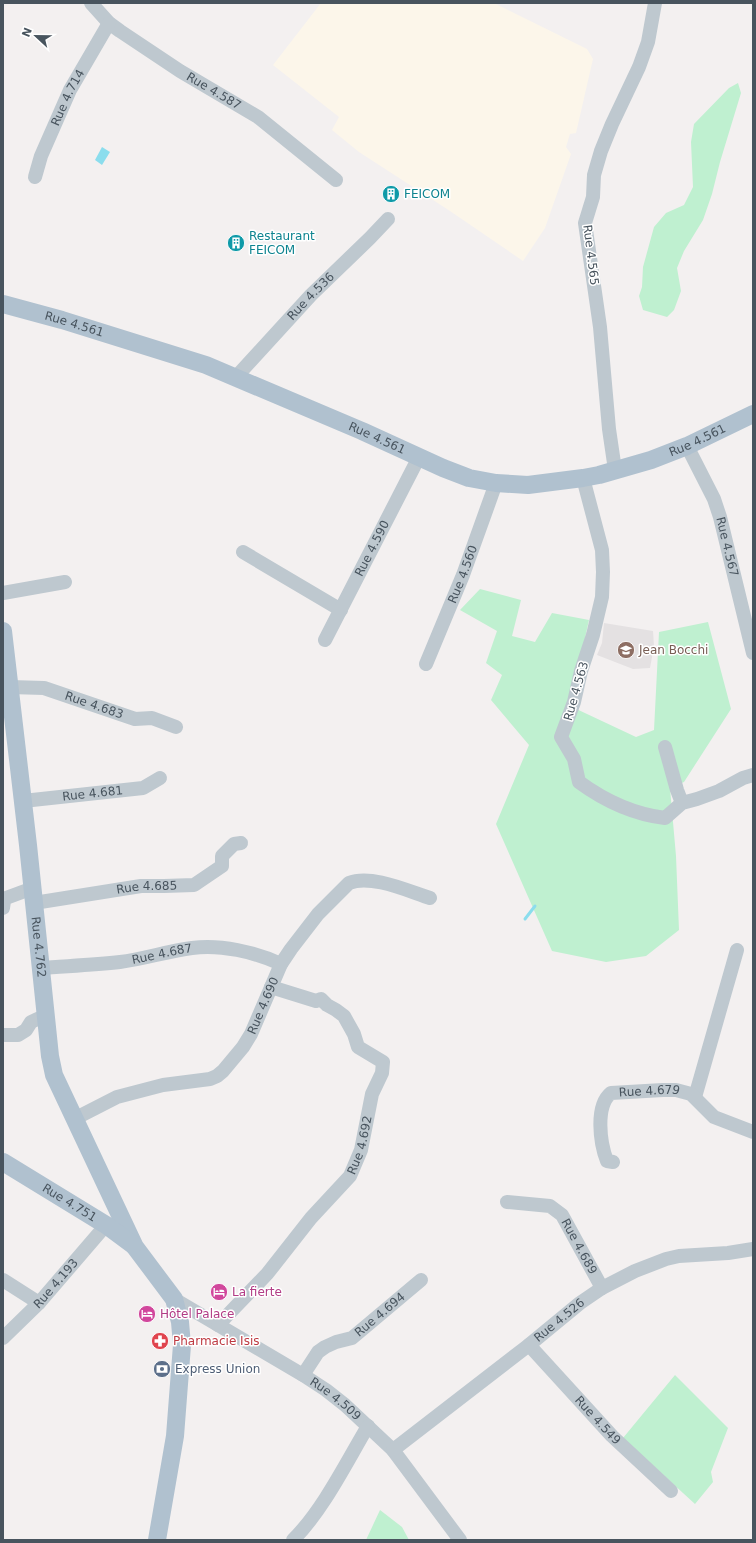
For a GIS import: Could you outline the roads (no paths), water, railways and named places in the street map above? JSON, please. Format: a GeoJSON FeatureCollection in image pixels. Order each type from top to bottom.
{"type":"FeatureCollection","features":[{"type":"Feature","properties":{"kind":"main road","name":"Rue 4.561"},"geometry":{"type":"LineString","coordinates":[[3,304],[62,320],[199,363],[362,430],[419,457],[469,478],[496,482],[528,485],[583,478],[616,470],[651,460],[687,446],[753,414]]}},
{"type":"Feature","properties":{"kind":"main road","name":"Rue 4.762"},"geometry":{"type":"LineString","coordinates":[[3,631],[50,1056],[54,1075],[135,1247]]}},
{"type":"Feature","properties":{"kind":"main road","name":"Rue 4.751"},"geometry":{"type":"LineString","coordinates":[[3,1162],[106,1225],[135,1247]]}},
{"type":"Feature","properties":{"kind":"main road"},"geometry":{"type":"LineString","coordinates":[[135,1247],[174,1299],[180,1322],[182,1353],[175,1436],[157,1540]]}},
{"type":"Feature","properties":{"kind":"street","name":"Rue 4.587"},"geometry":{"type":"LineString","coordinates":[[91,3],[109,23],[180,71],[258,117],[336,180]]}},
{"type":"Feature","properties":{"kind":"street","name":"Rue 4.565"},"geometry":{"type":"LineString","coordinates":[[616,470],[609,429],[600,327],[585,223],[593,197],[594,175],[601,151],[612,124],[640,67],[648,42],[655,3]]}},
{"type":"Feature","properties":{"kind":"street","name":"Rue 4.714"},"geometry":{"type":"LineString","coordinates":[[35,177],[41,156],[70,90],[109,23]]}},
{"type":"Feature","properties":{"kind":"street","name":"Rue 4.536"},"geometry":{"type":"LineString","coordinates":[[236,377],[311,295],[388,219]]}},
{"type":"Feature","properties":{"kind":"street","name":"Rue 4.567"},"geometry":{"type":"LineString","coordinates":[[687,446],[714,499],[720,516],[753,653]]}},
{"type":"Feature","properties":{"kind":"street","name":"Rue 4.590"},"geometry":{"type":"LineString","coordinates":[[326,640],[419,457]]}},
{"type":"Feature","properties":{"kind":"street","name":"Rue 4.563"},"geometry":{"type":"LineString","coordinates":[[583,478],[602,550],[603,572],[602,597],[593,635],[581,671],[574,702],[561,737],[574,759],[579,782],[592,792],[615,805],[656,817],[665,818],[682,803],[719,791],[743,778],[753,775]]}},
{"type":"Feature","properties":{"kind":"street","name":"Rue 4.560"},"geometry":{"type":"LineString","coordinates":[[426,664],[463,575],[496,482]]}},
{"type":"Feature","properties":{"kind":"street"},"geometry":{"type":"LineString","coordinates":[[243,552],[341,610]]}},
{"type":"Feature","properties":{"kind":"street"},"geometry":{"type":"LineString","coordinates":[[3,593],[65,582]]}},
{"type":"Feature","properties":{"kind":"street","name":"Rue 4.683"},"geometry":{"type":"LineString","coordinates":[[10,687],[44,688],[135,719],[152,718],[176,728]]}},
{"type":"Feature","properties":{"kind":"street"},"geometry":{"type":"LineString","coordinates":[[665,747],[682,803]]}},
{"type":"Feature","properties":{"kind":"street","name":"Rue 4.681"},"geometry":{"type":"LineString","coordinates":[[23,801],[143,788],[160,778]]}},
{"type":"Feature","properties":{"kind":"street","name":"Rue 4.685"},"geometry":{"type":"LineString","coordinates":[[33,895],[141,886],[194,884],[222,866],[222,856],[234,844],[241,843]]}},
{"type":"Feature","properties":{"kind":"street","name":"Rue 4.690"},"geometry":{"type":"LineString","coordinates":[[74,1119],[117,1097],[163,1085],[210,1080],[217,1076],[243,1047],[251,1034],[281,964],[318,914],[349,883],[355,880],[368,880],[430,898]]}},
{"type":"Feature","properties":{"kind":"street"},"geometry":{"type":"LineString","coordinates":[[3,908],[6,898],[33,895]]}},
{"type":"Feature","properties":{"kind":"street","name":"Rue 4.687"},"geometry":{"type":"LineString","coordinates":[[41,968],[120,962],[193,948],[232,950],[266,958],[281,964]]}},
{"type":"Feature","properties":{"kind":"street"},"geometry":{"type":"LineString","coordinates":[[695,1097],[737,950]]}},
{"type":"Feature","properties":{"kind":"street","name":"Rue 4.692"},"geometry":{"type":"LineString","coordinates":[[218,1325],[267,1274],[311,1218],[350,1176],[360,1150],[372,1094],[382,1073],[383,1062],[358,1047],[354,1034],[344,1016],[321,1000],[316,1001],[271,987]]}},
{"type":"Feature","properties":{"kind":"street"},"geometry":{"type":"LineString","coordinates":[[3,1035],[18,1035],[26,1030],[31,1022],[46,1015]]}},
{"type":"Feature","properties":{"kind":"street","name":"Rue 4.679"},"geometry":{"type":"LineString","coordinates":[[613,1162],[607,1161],[602,1143],[601,1109],[606,1098],[611,1093],[676,1090],[695,1097],[714,1117],[753,1132]]}},
{"type":"Feature","properties":{"kind":"street","name":"Rue 4.689"},"geometry":{"type":"LineString","coordinates":[[507,1202],[542,1205],[555,1208],[562,1215],[602,1288]]}},
{"type":"Feature","properties":{"kind":"street","name":"Rue 4.193"},"geometry":{"type":"LineString","coordinates":[[3,1338],[39,1303],[106,1225]]}},
{"type":"Feature","properties":{"kind":"street","name":"Rue 4.526"},"geometry":{"type":"LineString","coordinates":[[393,1450],[529,1345],[580,1303],[602,1288],[636,1271],[666,1259],[679,1256],[728,1253],[753,1249]]}},
{"type":"Feature","properties":{"kind":"street"},"geometry":{"type":"LineString","coordinates":[[3,1280],[39,1303]]}},
{"type":"Feature","properties":{"kind":"street","name":"Rue 4.694"},"geometry":{"type":"LineString","coordinates":[[303,1375],[318,1352],[336,1342],[352,1338],[421,1280]]}},
{"type":"Feature","properties":{"kind":"street","name":"Rue 4.509"},"geometry":{"type":"LineString","coordinates":[[174,1299],[303,1375],[336,1397],[393,1450],[460,1540]]}},
{"type":"Feature","properties":{"kind":"street","name":"Rue 4.549"},"geometry":{"type":"LineString","coordinates":[[529,1345],[570,1392],[612,1436],[671,1491]]}},
{"type":"Feature","properties":{"kind":"street"},"geometry":{"type":"LineString","coordinates":[[292,1540],[303,1530],[316,1513],[368,1426]]}},
{"type":"Feature","properties":{"kind":"water"},"geometry":{"type":"Polygon","coordinates":[[[102,147],[110,152],[102,165],[95,160],[102,147]]]}},
{"type":"Feature","properties":{"kind":"waterway"},"geometry":{"type":"LineString","coordinates":[[525,919],[535,906]]}},
{"type":"Feature","properties":{"kind":"place","name":"FEICOM"},"geometry":{"type":"Point","coordinates":[391,194]}},
{"type":"Feature","properties":{"kind":"place","name":"Restaurant FEICOM"},"geometry":{"type":"Point","coordinates":[236,243]}},
{"type":"Feature","properties":{"kind":"place","name":"Jean Bocchi"},"geometry":{"type":"Point","coordinates":[626,650]}},
{"type":"Feature","properties":{"kind":"place","name":"La fierte"},"geometry":{"type":"Point","coordinates":[219,1292]}},
{"type":"Feature","properties":{"kind":"place","name":"Hôtel Palace"},"geometry":{"type":"Point","coordinates":[147,1314]}},
{"type":"Feature","properties":{"kind":"place","name":"Pharmacie Isis"},"geometry":{"type":"Point","coordinates":[160,1341]}},
{"type":"Feature","properties":{"kind":"place","name":"Express Union"},"geometry":{"type":"Point","coordinates":[162,1369]}}]}
